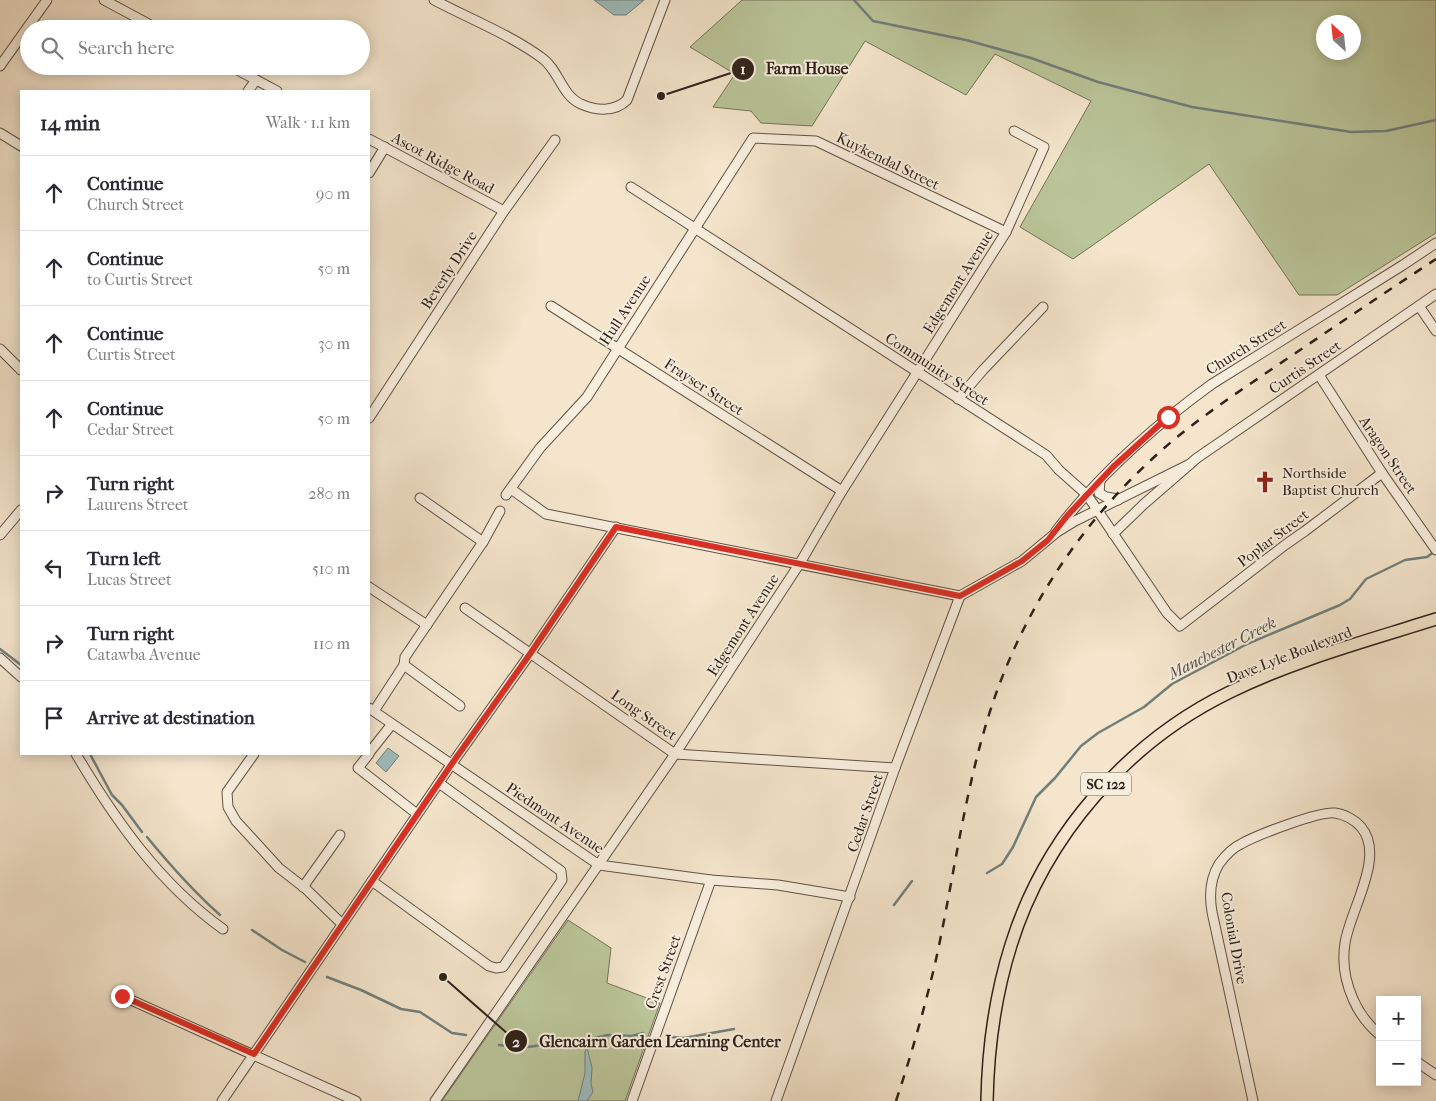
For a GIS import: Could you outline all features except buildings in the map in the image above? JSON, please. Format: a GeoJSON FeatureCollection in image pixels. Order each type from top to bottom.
{"type":"FeatureCollection","features":[{"type":"Feature","properties":{"kind":"main road","name":"Dave Lyle Boulevard"},"geometry":{"type":"LineString","coordinates":[[987,1101],[994,1014],[1009,953],[1021,917],[1032,891],[1061,840],[1096,794],[1126,764],[1175,724],[1229,693],[1287,668],[1436,619]]}},
{"type":"Feature","properties":{"kind":"street"},"geometry":{"type":"LineString","coordinates":[[33,20],[47,0]]}},
{"type":"Feature","properties":{"kind":"street"},"geometry":{"type":"LineString","coordinates":[[104,0],[141,20]]}},
{"type":"Feature","properties":{"kind":"street"},"geometry":{"type":"LineString","coordinates":[[434,0],[513,39],[544,59],[569,96],[580,104],[606,110],[616,109],[627,100],[665,0]]}},
{"type":"Feature","properties":{"kind":"street"},"geometry":{"type":"LineString","coordinates":[[0,66],[20,38]]}},
{"type":"Feature","properties":{"kind":"street"},"geometry":{"type":"LineString","coordinates":[[247,75],[275,90]]}},
{"type":"Feature","properties":{"kind":"street"},"geometry":{"type":"LineString","coordinates":[[249,90],[256,80]]}},
{"type":"Feature","properties":{"kind":"street","name":"Edgemont Avenue"},"geometry":{"type":"LineString","coordinates":[[436,1101],[675,754],[800,563],[842,491],[1006,232],[1044,147],[1014,131]]}},
{"type":"Feature","properties":{"kind":"street"},"geometry":{"type":"LineString","coordinates":[[0,133],[20,145]]}},
{"type":"Feature","properties":{"kind":"street","name":"Hull Avenue"},"geometry":{"type":"LineString","coordinates":[[616,527],[546,514],[508,492],[540,448],[587,397],[753,138]]}},
{"type":"Feature","properties":{"kind":"street","name":"Kuykendal Street"},"geometry":{"type":"LineString","coordinates":[[753,138],[816,141],[1006,232]]}},
{"type":"Feature","properties":{"kind":"street","name":"Ascot Ridge Road"},"geometry":{"type":"LineString","coordinates":[[370,140],[504,212]]}},
{"type":"Feature","properties":{"kind":"street","name":"Beverly Drive"},"geometry":{"type":"LineString","coordinates":[[370,416],[504,212],[554,140]]}},
{"type":"Feature","properties":{"kind":"street"},"geometry":{"type":"LineString","coordinates":[[370,171],[385,148]]}},
{"type":"Feature","properties":{"kind":"street","name":"Community Street"},"geometry":{"type":"LineString","coordinates":[[631,187],[1046,455],[1059,470],[1087,495],[1167,613],[1180,626]]}},
{"type":"Feature","properties":{"kind":"street","name":"Church Street"},"geometry":{"type":"LineString","coordinates":[[1048,540],[1100,481],[1155,428],[1212,384],[1436,243]]}},
{"type":"Feature","properties":{"kind":"street","name":"Curtis Street"},"geometry":{"type":"LineString","coordinates":[[1113,534],[1190,464],[1436,294]]}},
{"type":"Feature","properties":{"kind":"street","name":"Frayser Street"},"geometry":{"type":"LineString","coordinates":[[551,306],[842,491]]}},
{"type":"Feature","properties":{"kind":"street"},"geometry":{"type":"LineString","coordinates":[[1419,306],[1436,331]]}},
{"type":"Feature","properties":{"kind":"street"},"geometry":{"type":"LineString","coordinates":[[958,399],[982,370],[1043,307]]}},
{"type":"Feature","properties":{"kind":"street"},"geometry":{"type":"LineString","coordinates":[[0,349],[20,369]]}},
{"type":"Feature","properties":{"kind":"street","name":"Aragon Street"},"geometry":{"type":"LineString","coordinates":[[1318,374],[1382,473],[1435,548]]}},
{"type":"Feature","properties":{"kind":"street","name":"Curtis Street"},"geometry":{"type":"LineString","coordinates":[[960,596],[1016,564],[1075,521],[1190,464]]}},
{"type":"Feature","properties":{"kind":"street","name":"Poplar Street"},"geometry":{"type":"LineString","coordinates":[[1180,626],[1382,473]]}},
{"type":"Feature","properties":{"kind":"street"},"geometry":{"type":"LineString","coordinates":[[1100,481],[1099,493],[1106,497],[1118,498],[1117,500]]}},
{"type":"Feature","properties":{"kind":"street"},"geometry":{"type":"LineString","coordinates":[[1075,521],[1088,508],[1087,495],[1102,501],[1117,500]]}},
{"type":"Feature","properties":{"kind":"street"},"geometry":{"type":"LineString","coordinates":[[420,498],[483,542]]}},
{"type":"Feature","properties":{"kind":"street"},"geometry":{"type":"LineString","coordinates":[[0,535],[20,511]]}},
{"type":"Feature","properties":{"kind":"street"},"geometry":{"type":"LineString","coordinates":[[371,709],[404,665],[405,657],[483,542],[500,511]]}},
{"type":"Feature","properties":{"kind":"street"},"geometry":{"type":"LineString","coordinates":[[222,1101],[417,814],[530,654],[616,527],[960,596]]}},
{"type":"Feature","properties":{"kind":"street"},"geometry":{"type":"LineString","coordinates":[[1428,537],[1436,532]]}},
{"type":"Feature","properties":{"kind":"street"},"geometry":{"type":"LineString","coordinates":[[370,588],[427,625]]}},
{"type":"Feature","properties":{"kind":"street","name":"Cedar Street"},"geometry":{"type":"LineString","coordinates":[[776,1101],[895,768],[960,596]]}},
{"type":"Feature","properties":{"kind":"street","name":"Long Street"},"geometry":{"type":"LineString","coordinates":[[465,608],[675,754],[895,768]]}},
{"type":"Feature","properties":{"kind":"street"},"geometry":{"type":"LineString","coordinates":[[0,658],[20,676]]}},
{"type":"Feature","properties":{"kind":"street"},"geometry":{"type":"LineString","coordinates":[[404,665],[460,706]]}},
{"type":"Feature","properties":{"kind":"street","name":"Piedmont Avenue"},"geometry":{"type":"LineString","coordinates":[[371,709],[599,865],[711,880],[778,885],[850,897]]}},
{"type":"Feature","properties":{"kind":"street"},"geometry":{"type":"LineString","coordinates":[[370,752],[388,722]]}},
{"type":"Feature","properties":{"kind":"street"},"geometry":{"type":"LineString","coordinates":[[77,755],[117,820],[135,843],[199,912],[223,928]]}},
{"type":"Feature","properties":{"kind":"street"},"geometry":{"type":"LineString","coordinates":[[253,755],[227,792],[228,806],[236,821],[279,868],[303,887],[342,924]]}},
{"type":"Feature","properties":{"kind":"street"},"geometry":{"type":"LineString","coordinates":[[368,755],[358,768],[417,814]]}},
{"type":"Feature","properties":{"kind":"street"},"geometry":{"type":"LineString","coordinates":[[372,881],[489,966],[503,967],[562,880],[561,871],[439,783]]}},
{"type":"Feature","properties":{"kind":"street","name":"Colonial Drive"},"geometry":{"type":"LineString","coordinates":[[1253,1101],[1212,912],[1210,893],[1214,874],[1220,864],[1228,854],[1242,843],[1311,817],[1329,813],[1350,818],[1365,833],[1370,847],[1370,862],[1348,931],[1344,962],[1348,988],[1358,1009],[1368,1024],[1376,1031]]}},
{"type":"Feature","properties":{"kind":"street"},"geometry":{"type":"LineString","coordinates":[[303,887],[340,835]]}},
{"type":"Feature","properties":{"kind":"street","name":"Crest Street"},"geometry":{"type":"LineString","coordinates":[[632,1101],[711,880]]}},
{"type":"Feature","properties":{"kind":"street"},"geometry":{"type":"LineString","coordinates":[[122,996],[356,1101]]}},
{"type":"Feature","properties":{"kind":"street"},"geometry":{"type":"LineString","coordinates":[[1421,1065],[1436,1075]]}},
{"type":"Feature","properties":{"kind":"green space"},"geometry":{"type":"Polygon","coordinates":[[[742,0],[1436,0],[1436,233],[1337,295],[1299,295],[1209,164],[1073,259],[1020,227],[1091,101],[995,54],[966,95],[865,41],[812,126],[761,123],[751,111],[713,107],[735,74],[690,47],[742,0]]]}},
{"type":"Feature","properties":{"kind":"green space"},"geometry":{"type":"Polygon","coordinates":[[[568,920],[611,948],[607,983],[660,1003],[625,1101],[442,1101],[568,920]]]}},
{"type":"Feature","properties":{"kind":"water"},"geometry":{"type":"Polygon","coordinates":[[[594,0],[644,0],[626,15],[614,15],[594,0]]]}},
{"type":"Feature","properties":{"kind":"water"},"geometry":{"type":"Polygon","coordinates":[[[388,748],[399,756],[386,772],[376,763],[388,748]]]}},
{"type":"Feature","properties":{"kind":"water"},"geometry":{"type":"Polygon","coordinates":[[[587,1047],[592,1068],[591,1084],[593,1092],[587,1101],[578,1101],[585,1073],[585,1052],[587,1047]]]}},
{"type":"Feature","properties":{"kind":"waterway"},"geometry":{"type":"LineString","coordinates":[[854,0],[873,21],[966,40],[1031,58],[1098,82],[1192,107],[1351,132],[1386,131],[1436,120]]}},
{"type":"Feature","properties":{"kind":"waterway","name":"Manchester Creek"},"geometry":{"type":"LineString","coordinates":[[987,873],[1002,864],[1013,847],[1036,797],[1055,778],[1081,746],[1098,733],[1144,707],[1172,684],[1247,644],[1340,605],[1350,599],[1366,579],[1405,560],[1427,557],[1435,551]]}},
{"type":"Feature","properties":{"kind":"waterway"},"geometry":{"type":"LineString","coordinates":[[0,649],[20,664]]}},
{"type":"Feature","properties":{"kind":"waterway"},"geometry":{"type":"LineString","coordinates":[[91,755],[112,795],[142,832]]}},
{"type":"Feature","properties":{"kind":"waterway"},"geometry":{"type":"LineString","coordinates":[[147,837],[182,878],[220,915]]}},
{"type":"Feature","properties":{"kind":"waterway"},"geometry":{"type":"LineString","coordinates":[[894,905],[912,881]]}},
{"type":"Feature","properties":{"kind":"waterway"},"geometry":{"type":"LineString","coordinates":[[252,930],[282,950],[305,962]]}},
{"type":"Feature","properties":{"kind":"waterway"},"geometry":{"type":"LineString","coordinates":[[327,977],[361,990],[401,1009],[420,1012],[452,1033],[466,1035]]}},
{"type":"Feature","properties":{"kind":"waterway"},"geometry":{"type":"LineString","coordinates":[[671,1037],[684,1038],[734,1029]]}},
{"type":"Feature","properties":{"kind":"waterway"},"geometry":{"type":"LineString","coordinates":[[499,1045],[517,1044],[528,1047],[568,1041],[586,1042],[608,1035],[632,1036],[643,1033]]}},
{"type":"Feature","properties":{"kind":"railway"},"geometry":{"type":"LineString","coordinates":[[896,1101],[917,1033],[935,964],[971,781],[987,721],[1015,648],[1032,613],[1052,579],[1074,547],[1123,487],[1179,436],[1238,392],[1436,259]]}},
{"type":"Feature","properties":{"kind":"place","name":"Farm House"},"geometry":{"type":"Point","coordinates":[661,96]}},
{"type":"Feature","properties":{"kind":"place","name":"Northside Baptist Church"},"geometry":{"type":"Point","coordinates":[1265,482]}},
{"type":"Feature","properties":{"kind":"place","name":"Glencairn Garden Learning Center"},"geometry":{"type":"Point","coordinates":[443,977]}},
{"type":"Feature","properties":{"kind":"route"},"geometry":{"type":"LineString","coordinates":[[122,996],[254,1054],[616,527],[960,596],[1022,561],[1048,540],[1067,516],[1113,467],[1168,417]]}}]}
